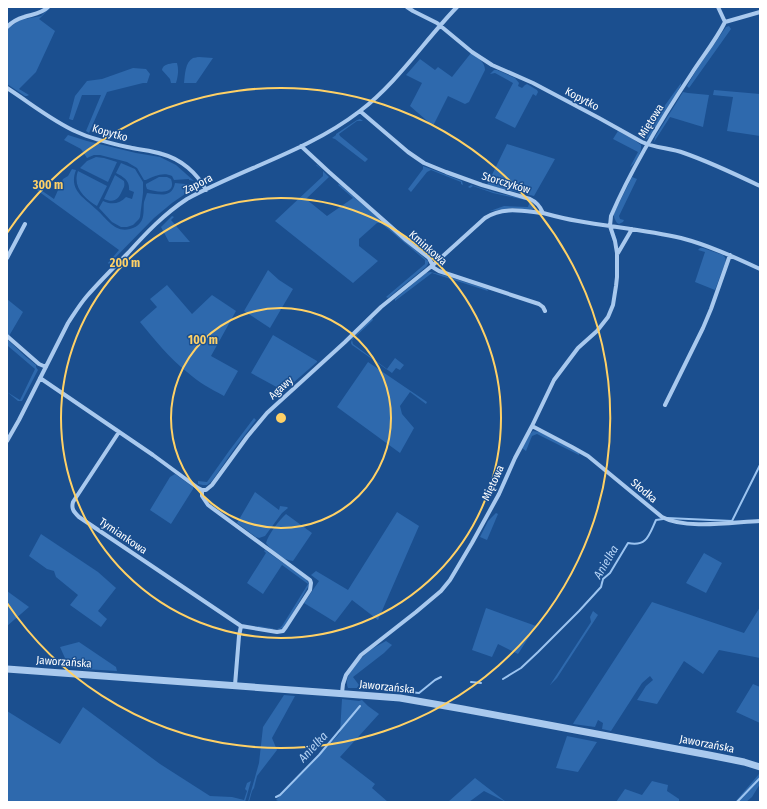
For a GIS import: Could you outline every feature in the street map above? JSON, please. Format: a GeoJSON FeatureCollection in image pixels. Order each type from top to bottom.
{"type":"FeatureCollection","features":[{"type":"Feature","properties":{"kind":"street"},"geometry":{"type":"LineString","coordinates":[[7,27],[13,21],[40,13],[48,7]]}},
{"type":"Feature","properties":{"kind":"street","name":"Kopytko"},"geometry":{"type":"LineString","coordinates":[[407,7],[431,19],[472,52],[492,65],[538,86],[647,144],[697,158],[760,186]]}},
{"type":"Feature","properties":{"kind":"street","name":"Zapora"},"geometry":{"type":"LineString","coordinates":[[7,441],[68,324],[94,288],[162,218],[187,199],[301,146],[336,128],[360,111],[390,84],[457,7]]}},
{"type":"Feature","properties":{"kind":"street"},"geometry":{"type":"LineString","coordinates":[[718,7],[725,22],[760,12]]}},
{"type":"Feature","properties":{"kind":"street","name":"Miętowa"},"geometry":{"type":"LineString","coordinates":[[342,693],[346,675],[361,655],[446,586],[499,494],[515,458],[554,380],[578,348],[597,331],[608,317],[615,296],[617,253],[614,236],[610,226],[611,216],[647,144],[725,22]]}},
{"type":"Feature","properties":{"kind":"street","name":"Kopytko"},"geometry":{"type":"LineString","coordinates":[[7,88],[56,120],[78,132],[118,145],[157,152],[171,157],[195,174],[200,179],[206,190]]}},
{"type":"Feature","properties":{"kind":"street","name":"Storczyków"},"geometry":{"type":"LineString","coordinates":[[360,111],[408,152],[424,163],[482,185],[530,199],[539,205],[543,213]]}},
{"type":"Feature","properties":{"kind":"street","name":"Kminkowa"},"geometry":{"type":"LineString","coordinates":[[301,146],[328,172],[406,240],[429,258],[434,268],[443,273],[539,304],[545,311]]}},
{"type":"Feature","properties":{"kind":"street","name":"Agawy"},"geometry":{"type":"LineString","coordinates":[[202,490],[206,490],[212,485],[266,413],[345,342],[381,307],[433,265],[490,214],[502,210],[543,213]]}},
{"type":"Feature","properties":{"kind":"street"},"geometry":{"type":"LineString","coordinates":[[543,213],[576,221],[680,238],[730,255],[760,269]]}},
{"type":"Feature","properties":{"kind":"street"},"geometry":{"type":"LineString","coordinates":[[7,258],[25,224]]}},
{"type":"Feature","properties":{"kind":"street"},"geometry":{"type":"LineString","coordinates":[[617,253],[632,229]]}},
{"type":"Feature","properties":{"kind":"street"},"geometry":{"type":"LineString","coordinates":[[665,405],[703,328],[730,255]]}},
{"type":"Feature","properties":{"kind":"street"},"geometry":{"type":"LineString","coordinates":[[7,336],[39,364],[46,367]]}},
{"type":"Feature","properties":{"kind":"street"},"geometry":{"type":"LineString","coordinates":[[40,378],[202,490]]}},
{"type":"Feature","properties":{"kind":"street","name":"Słodka"},"geometry":{"type":"LineString","coordinates":[[532,426],[572,446],[588,456],[666,519],[679,522],[703,524],[728,524],[760,521]]}},
{"type":"Feature","properties":{"kind":"street","name":"Tymiankowa"},"geometry":{"type":"LineString","coordinates":[[119,432],[73,502],[72,509],[74,512],[79,517],[241,626],[277,632],[283,630],[308,593],[311,587],[310,580],[208,505],[202,496],[202,490]]}},
{"type":"Feature","properties":{"kind":"street"},"geometry":{"type":"LineString","coordinates":[[235,685],[241,626]]}},
{"type":"Feature","properties":{"kind":"street","name":"Jaworzańska"},"geometry":{"type":"LineString","coordinates":[[7,669],[400,698],[715,756],[760,767]]}},
{"type":"Feature","properties":{"kind":"shaded area"},"geometry":{"type":"Polygon","coordinates":[[[50,7],[39,19],[55,31],[36,72],[19,89],[29,95],[25,96],[7,84],[7,29],[20,20],[41,16],[50,7]]]}},
{"type":"Feature","properties":{"kind":"shaded area"},"geometry":{"type":"Polygon","coordinates":[[[729,26],[731,29],[689,88],[687,86],[697,69],[726,27],[729,26]]]}},
{"type":"Feature","properties":{"kind":"shaded area"},"geometry":{"type":"Polygon","coordinates":[[[471,53],[484,64],[485,70],[469,102],[465,104],[448,96],[433,126],[410,106],[422,83],[406,75],[420,59],[435,70],[438,67],[452,77],[471,53]]]}},
{"type":"Feature","properties":{"kind":"shaded area"},"geometry":{"type":"Polygon","coordinates":[[[193,58],[213,58],[196,83],[184,83],[188,62],[193,58]]]}},
{"type":"Feature","properties":{"kind":"shaded area"},"geometry":{"type":"Polygon","coordinates":[[[177,63],[178,75],[176,83],[171,83],[170,79],[162,70],[165,65],[177,63]]]}},
{"type":"Feature","properties":{"kind":"shaded area"},"geometry":{"type":"Polygon","coordinates":[[[133,68],[146,69],[150,74],[147,83],[107,92],[89,133],[86,131],[101,95],[82,95],[73,120],[69,119],[75,96],[87,81],[102,79],[133,68]]]}},
{"type":"Feature","properties":{"kind":"shaded area"},"geometry":{"type":"Polygon","coordinates":[[[494,70],[515,78],[519,83],[518,86],[522,88],[527,84],[538,92],[536,96],[533,94],[515,128],[495,118],[513,83],[495,73],[490,74],[494,70]]]}},
{"type":"Feature","properties":{"kind":"shaded area"},"geometry":{"type":"Polygon","coordinates":[[[681,83],[673,100],[650,137],[645,140],[663,108],[681,83]]]}},
{"type":"Feature","properties":{"kind":"shaded area"},"geometry":{"type":"Polygon","coordinates":[[[714,90],[760,94],[760,136],[727,131],[733,97],[713,95],[714,90]]]}},
{"type":"Feature","properties":{"kind":"shaded area"},"geometry":{"type":"Polygon","coordinates":[[[683,92],[709,95],[703,127],[670,117],[654,142],[655,137],[683,92]]]}},
{"type":"Feature","properties":{"kind":"shaded area"},"geometry":{"type":"Polygon","coordinates":[[[360,119],[363,121],[357,121],[339,134],[368,159],[365,162],[332,138],[336,134],[360,119]]]}},
{"type":"Feature","properties":{"kind":"shaded area"},"geometry":{"type":"Polygon","coordinates":[[[618,131],[641,145],[641,151],[638,158],[630,167],[638,152],[613,139],[618,131]]]}},
{"type":"Feature","properties":{"kind":"shaded area"},"geometry":{"type":"Polygon","coordinates":[[[68,135],[136,153],[160,157],[176,165],[194,181],[189,179],[174,180],[172,176],[165,174],[144,180],[137,168],[127,162],[100,155],[94,155],[87,158],[81,149],[64,140],[68,135]]]}},
{"type":"Feature","properties":{"kind":"shaded area"},"geometry":{"type":"Polygon","coordinates":[[[507,144],[555,159],[534,196],[487,185],[507,144]]]}},
{"type":"Feature","properties":{"kind":"shaded area"},"geometry":{"type":"Polygon","coordinates":[[[96,157],[117,162],[108,182],[80,168],[87,161],[96,157]]]}},
{"type":"Feature","properties":{"kind":"shaded area"},"geometry":{"type":"Polygon","coordinates":[[[121,163],[135,169],[143,182],[140,217],[133,225],[127,227],[121,227],[112,222],[99,208],[103,201],[112,203],[121,201],[126,197],[132,199],[134,192],[129,190],[129,184],[126,180],[116,173],[121,163]]]}},
{"type":"Feature","properties":{"kind":"shaded area"},"geometry":{"type":"Polygon","coordinates":[[[423,166],[462,181],[463,185],[461,182],[431,170],[427,172],[411,192],[408,189],[423,169],[423,166]]]}},
{"type":"Feature","properties":{"kind":"shaded area"},"geometry":{"type":"Polygon","coordinates":[[[72,169],[76,170],[74,183],[76,189],[83,198],[112,224],[125,230],[136,227],[142,221],[144,202],[147,193],[168,193],[171,191],[175,183],[195,185],[193,189],[189,192],[188,190],[154,218],[109,264],[108,263],[119,250],[34,188],[35,186],[54,199],[63,179],[68,176],[72,169]]]}},
{"type":"Feature","properties":{"kind":"shaded area"},"geometry":{"type":"Polygon","coordinates":[[[78,171],[107,186],[97,206],[84,196],[78,187],[78,171]]]}},
{"type":"Feature","properties":{"kind":"shaded area"},"geometry":{"type":"Polygon","coordinates":[[[323,171],[329,177],[306,199],[327,216],[353,198],[338,185],[339,184],[428,261],[426,267],[388,298],[386,297],[425,264],[425,260],[381,223],[377,223],[359,239],[359,246],[378,261],[353,283],[275,221],[323,176],[323,171]]]}},
{"type":"Feature","properties":{"kind":"shaded area"},"geometry":{"type":"Polygon","coordinates":[[[115,175],[124,181],[124,185],[119,197],[113,201],[110,201],[104,199],[115,175]]]}},
{"type":"Feature","properties":{"kind":"shaded area"},"geometry":{"type":"Polygon","coordinates":[[[159,177],[167,177],[171,179],[171,188],[165,192],[147,189],[146,184],[159,177]]]}},
{"type":"Feature","properties":{"kind":"shaded area"},"geometry":{"type":"Polygon","coordinates":[[[632,177],[637,179],[619,216],[620,219],[624,220],[619,224],[615,219],[614,213],[632,177]]]}},
{"type":"Feature","properties":{"kind":"shaded area"},"geometry":{"type":"Polygon","coordinates":[[[471,185],[497,193],[529,200],[534,203],[535,206],[531,210],[512,208],[490,211],[504,206],[528,207],[530,201],[493,193],[473,186],[470,188],[468,187],[471,185]]]}},
{"type":"Feature","properties":{"kind":"shaded area"},"geometry":{"type":"Polygon","coordinates":[[[172,216],[174,217],[171,220],[190,242],[169,242],[161,227],[172,216]]]}},
{"type":"Feature","properties":{"kind":"shaded area"},"geometry":{"type":"Polygon","coordinates":[[[700,248],[723,255],[726,260],[715,290],[695,282],[705,252],[698,250],[700,248]]]}},
{"type":"Feature","properties":{"kind":"shaded area"},"geometry":{"type":"Polygon","coordinates":[[[268,270],[279,280],[293,289],[270,328],[244,311],[268,270]]]}},
{"type":"Feature","properties":{"kind":"shaded area"},"geometry":{"type":"Polygon","coordinates":[[[430,272],[487,289],[488,291],[432,273],[395,301],[395,299],[426,273],[430,272]]]}},
{"type":"Feature","properties":{"kind":"shaded area"},"geometry":{"type":"Polygon","coordinates":[[[167,285],[192,314],[212,295],[236,311],[211,356],[238,371],[224,396],[209,388],[180,367],[140,322],[157,307],[150,299],[167,285]]]}},
{"type":"Feature","properties":{"kind":"shaded area"},"geometry":{"type":"Polygon","coordinates":[[[7,299],[23,312],[9,336],[7,334],[7,299]]]}},
{"type":"Feature","properties":{"kind":"shaded area"},"geometry":{"type":"Polygon","coordinates":[[[372,318],[373,320],[352,340],[353,344],[387,369],[395,358],[404,365],[400,370],[396,368],[392,373],[352,345],[351,343],[352,339],[372,318]]]}},
{"type":"Feature","properties":{"kind":"shaded area"},"geometry":{"type":"Polygon","coordinates":[[[273,335],[317,361],[285,390],[282,390],[251,373],[273,335]]]}},
{"type":"Feature","properties":{"kind":"shaded area"},"geometry":{"type":"Polygon","coordinates":[[[7,339],[36,365],[38,370],[22,401],[18,401],[7,392],[20,400],[35,369],[8,346],[7,339]]]}},
{"type":"Feature","properties":{"kind":"shaded area"},"geometry":{"type":"Polygon","coordinates":[[[368,362],[427,402],[426,404],[410,392],[400,406],[402,414],[414,428],[400,453],[337,407],[368,362]]]}},
{"type":"Feature","properties":{"kind":"shaded area"},"geometry":{"type":"Polygon","coordinates":[[[254,418],[256,420],[212,481],[207,485],[198,484],[198,481],[207,482],[254,418]]]}},
{"type":"Feature","properties":{"kind":"shaded area"},"geometry":{"type":"Polygon","coordinates":[[[533,431],[540,432],[579,453],[579,455],[537,434],[532,436],[526,451],[522,448],[533,431]]]}},
{"type":"Feature","properties":{"kind":"shaded area"},"geometry":{"type":"Polygon","coordinates":[[[175,474],[193,487],[193,489],[171,524],[150,510],[170,477],[175,474]]]}},
{"type":"Feature","properties":{"kind":"shaded area"},"geometry":{"type":"Polygon","coordinates":[[[255,492],[279,510],[280,506],[288,508],[282,513],[265,536],[259,538],[237,523],[255,492]]]}},
{"type":"Feature","properties":{"kind":"shaded area"},"geometry":{"type":"Polygon","coordinates":[[[397,512],[419,526],[378,620],[352,600],[335,622],[304,603],[319,581],[311,575],[316,571],[348,590],[397,512]]]}},
{"type":"Feature","properties":{"kind":"shaded area"},"geometry":{"type":"Polygon","coordinates":[[[496,513],[498,514],[487,540],[480,537],[488,521],[496,513]]]}},
{"type":"Feature","properties":{"kind":"shaded area"},"geometry":{"type":"Polygon","coordinates":[[[286,514],[312,533],[293,561],[278,555],[266,543],[274,528],[286,514]]]}},
{"type":"Feature","properties":{"kind":"shaded area"},"geometry":{"type":"Polygon","coordinates":[[[41,534],[98,572],[116,588],[98,611],[107,619],[101,627],[70,605],[78,595],[56,577],[54,571],[47,569],[29,556],[41,534]]]}},
{"type":"Feature","properties":{"kind":"shaded area"},"geometry":{"type":"Polygon","coordinates":[[[265,550],[306,579],[309,584],[287,623],[283,628],[279,629],[277,629],[282,626],[308,584],[282,565],[263,594],[247,583],[266,553],[264,551],[265,550]]]}},
{"type":"Feature","properties":{"kind":"shaded area"},"geometry":{"type":"Polygon","coordinates":[[[704,553],[722,563],[706,593],[686,583],[704,553]]]}},
{"type":"Feature","properties":{"kind":"shaded area"},"geometry":{"type":"Polygon","coordinates":[[[7,591],[29,607],[7,626],[7,591]]]}},
{"type":"Feature","properties":{"kind":"shaded area"},"geometry":{"type":"Polygon","coordinates":[[[652,602],[744,633],[760,607],[760,658],[719,650],[703,674],[684,661],[657,704],[637,700],[646,686],[653,680],[650,676],[642,683],[611,731],[602,729],[603,723],[598,720],[595,727],[573,724],[574,722],[652,602]]]}},
{"type":"Feature","properties":{"kind":"shaded area"},"geometry":{"type":"Polygon","coordinates":[[[486,608],[536,626],[518,654],[498,644],[492,657],[472,650],[486,608]]]}},
{"type":"Feature","properties":{"kind":"shaded area"},"geometry":{"type":"Polygon","coordinates":[[[593,611],[598,615],[557,678],[550,685],[591,622],[590,617],[593,611]]]}},
{"type":"Feature","properties":{"kind":"shaded area"},"geometry":{"type":"Polygon","coordinates":[[[386,641],[392,645],[353,677],[359,685],[357,688],[348,688],[347,683],[350,672],[358,661],[375,647],[386,641]]]}},
{"type":"Feature","properties":{"kind":"shaded area"},"geometry":{"type":"Polygon","coordinates":[[[79,642],[116,667],[117,671],[84,669],[83,667],[78,668],[45,666],[69,667],[60,647],[79,642]]]}},
{"type":"Feature","properties":{"kind":"shaded area"},"geometry":{"type":"Polygon","coordinates":[[[753,684],[760,687],[760,723],[736,712],[753,684]]]}},
{"type":"Feature","properties":{"kind":"shaded area"},"geometry":{"type":"Polygon","coordinates":[[[284,695],[295,696],[272,738],[277,750],[257,776],[248,802],[259,763],[263,727],[284,695]]]}},
{"type":"Feature","properties":{"kind":"shaded area"},"geometry":{"type":"Polygon","coordinates":[[[342,699],[362,700],[379,714],[340,757],[375,784],[372,788],[388,802],[280,802],[276,800],[339,734],[342,699]]]}},
{"type":"Feature","properties":{"kind":"shaded area"},"geometry":{"type":"Polygon","coordinates":[[[83,707],[160,764],[210,796],[232,797],[244,800],[247,791],[245,789],[247,783],[251,781],[245,802],[7,802],[7,711],[60,744],[83,707]]]}},
{"type":"Feature","properties":{"kind":"shaded area"},"geometry":{"type":"Polygon","coordinates":[[[567,736],[597,742],[578,772],[556,768],[567,736]]]}},
{"type":"Feature","properties":{"kind":"shaded area"},"geometry":{"type":"Polygon","coordinates":[[[760,773],[760,784],[752,797],[746,802],[735,802],[759,774],[760,773]]]}},
{"type":"Feature","properties":{"kind":"shaded area"},"geometry":{"type":"Polygon","coordinates":[[[475,778],[506,802],[484,791],[469,802],[448,802],[475,778]]]}},
{"type":"Feature","properties":{"kind":"shaded area"},"geometry":{"type":"Polygon","coordinates":[[[652,781],[668,785],[667,791],[679,799],[679,802],[616,802],[625,789],[642,795],[652,781]]]}},
{"type":"Feature","properties":{"kind":"waterway","name":"Anielka"},"geometry":{"type":"LineString","coordinates":[[667,518],[732,521],[760,465]]}},
{"type":"Feature","properties":{"kind":"waterway","name":"Anielka"},"geometry":{"type":"LineString","coordinates":[[503,679],[521,668],[579,611],[601,587],[603,579],[610,573],[628,543],[639,543],[646,539],[656,520],[663,519]]}},
{"type":"Feature","properties":{"kind":"waterway","name":"Anielka"},"geometry":{"type":"LineString","coordinates":[[370,688],[419,693],[441,677]]}},
{"type":"Feature","properties":{"kind":"waterway","name":"Anielka"},"geometry":{"type":"LineString","coordinates":[[471,682],[481,683]]}},
{"type":"Feature","properties":{"kind":"waterway","name":"Anielka"},"geometry":{"type":"LineString","coordinates":[[276,797],[280,795],[319,755],[360,706]]}},
{"type":"Feature","properties":{"kind":"waterway"},"geometry":{"type":"LineString","coordinates":[[737,802],[760,778]]}}]}
